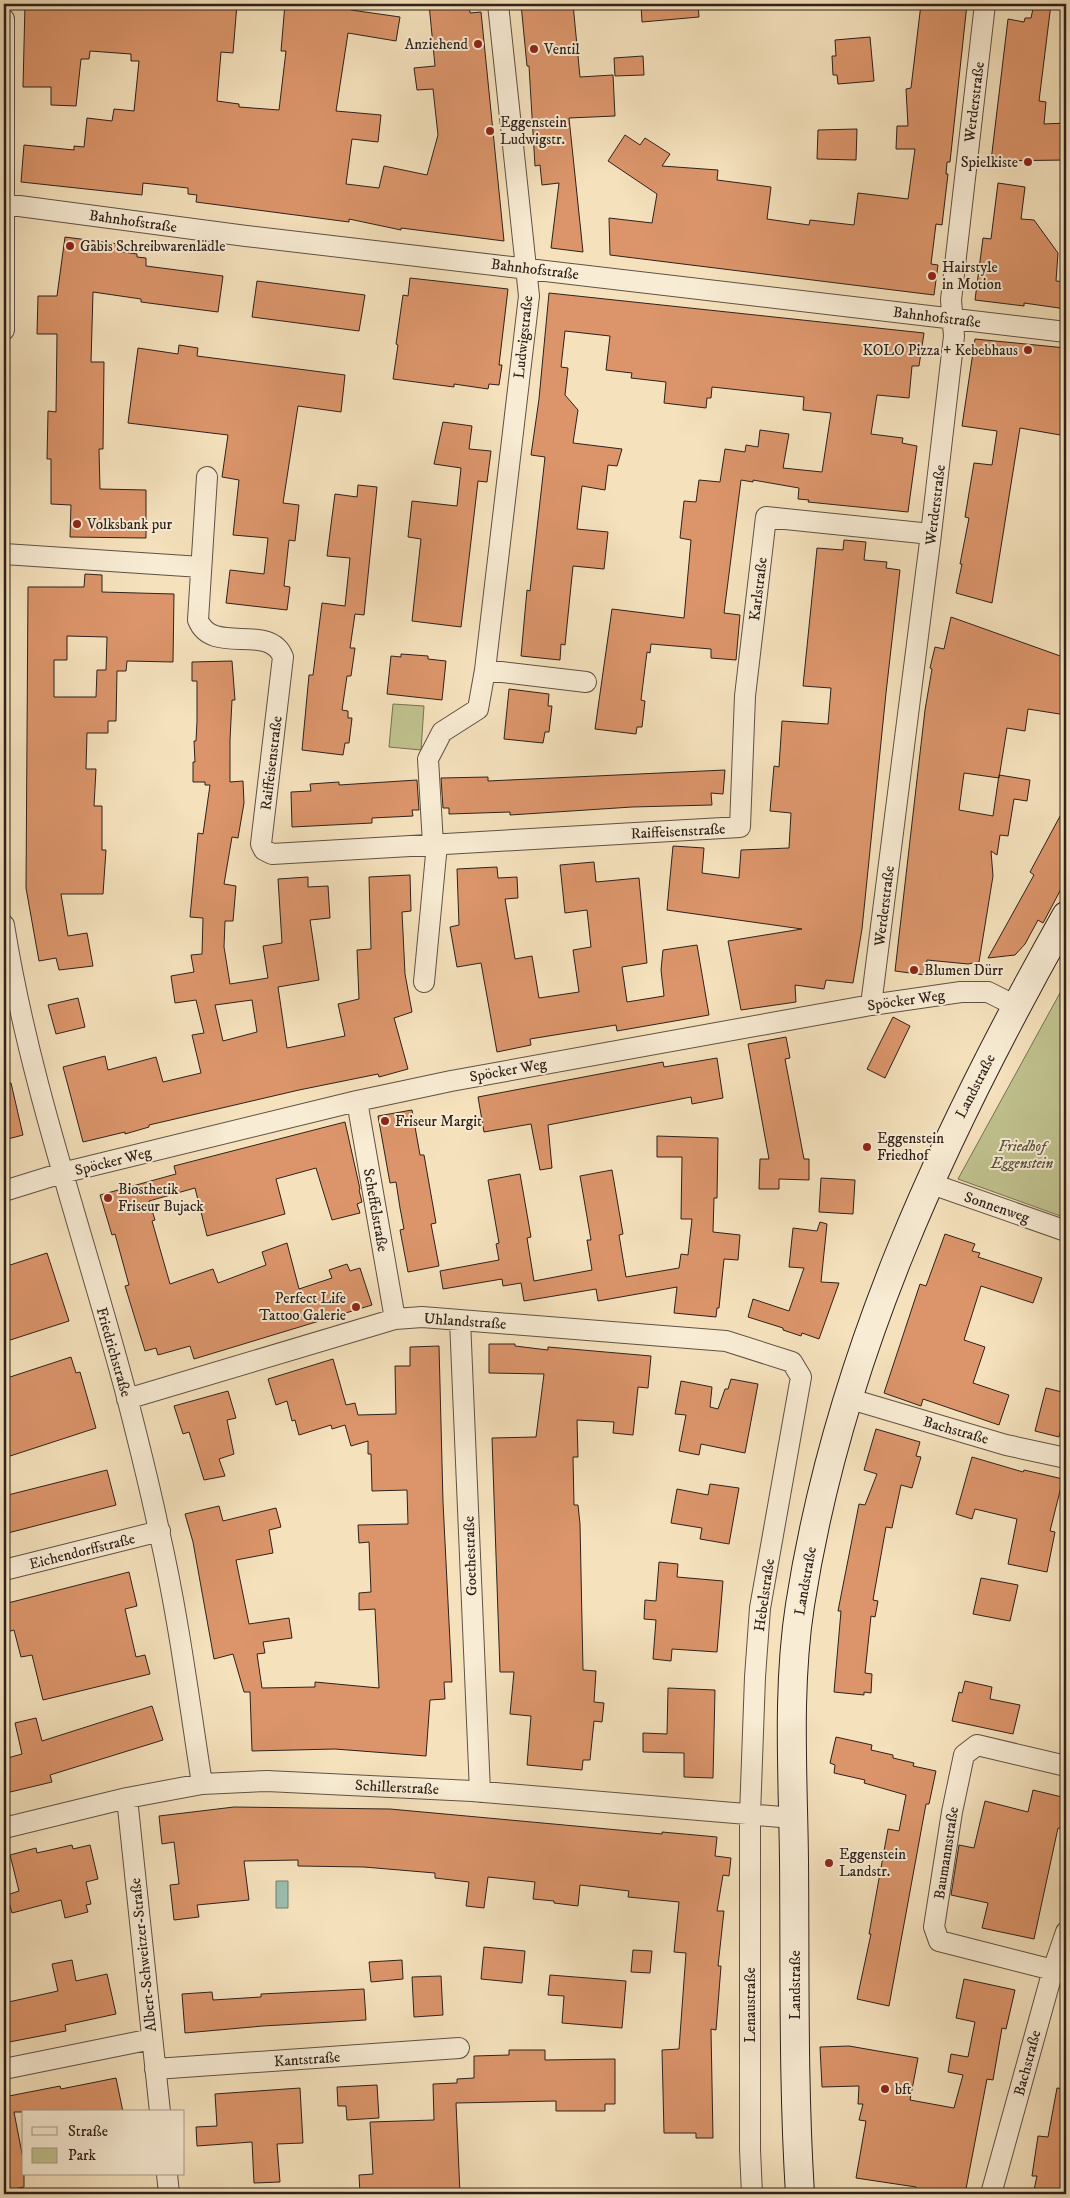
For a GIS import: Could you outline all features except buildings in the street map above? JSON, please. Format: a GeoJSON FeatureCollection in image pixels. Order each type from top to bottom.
{"type":"FeatureCollection","features":[{"type":"Feature","properties":{"kind":"street","name":"Ludwigstraße"},"geometry":{"type":"LineString","coordinates":[[435,844],[428,759],[442,732],[478,709],[485,670],[529,296],[498,4]]}},
{"type":"Feature","properties":{"kind":"street","name":"Werderstraße"},"geometry":{"type":"LineString","coordinates":[[871,1005],[932,534],[954,336],[951,300],[985,4]]}},
{"type":"Feature","properties":{"kind":"street"},"geometry":{"type":"LineString","coordinates":[[4,19],[4,330]]}},
{"type":"Feature","properties":{"kind":"street","name":"Bahnhofstraße"},"geometry":{"type":"LineString","coordinates":[[4,204],[246,236],[1066,332]]}},
{"type":"Feature","properties":{"kind":"street","name":"Raiffeisenstraße"},"geometry":{"type":"LineString","coordinates":[[208,477],[198,620],[202,629],[210,636],[271,642],[280,648],[283,657],[261,844],[264,850],[272,854],[740,827]]}},
{"type":"Feature","properties":{"kind":"street","name":"Karlstraße"},"geometry":{"type":"LineString","coordinates":[[740,827],[745,696],[766,517],[932,534]]}},
{"type":"Feature","properties":{"kind":"street"},"geometry":{"type":"LineString","coordinates":[[4,554],[201,567]]}},
{"type":"Feature","properties":{"kind":"street"},"geometry":{"type":"LineString","coordinates":[[485,670],[586,682]]}},
{"type":"Feature","properties":{"kind":"street"},"geometry":{"type":"LineString","coordinates":[[424,982],[435,844]]}},
{"type":"Feature","properties":{"kind":"street","name":"Landstraße"},"geometry":{"type":"LineString","coordinates":[[800,2194],[795,2026],[794,1665],[800,1607],[830,1462],[847,1398],[880,1301],[928,1183],[1016,1006],[1066,916]]}},
{"type":"Feature","properties":{"kind":"street","name":"Friedrichstraße"},"geometry":{"type":"LineString","coordinates":[[4,925],[12,979],[28,1047],[127,1399],[160,1531],[202,1784]]}},
{"type":"Feature","properties":{"kind":"street","name":"Spöcker Weg"},"geometry":{"type":"LineString","coordinates":[[4,1192],[62,1173],[451,1080],[871,1005],[960,992],[988,992],[1016,1006]]}},
{"type":"Feature","properties":{"kind":"street","name":"Scheffelstraße"},"geometry":{"type":"LineString","coordinates":[[357,1101],[395,1320]]}},
{"type":"Feature","properties":{"kind":"street","name":"Sonnenweg"},"geometry":{"type":"LineString","coordinates":[[928,1183],[1066,1231]]}},
{"type":"Feature","properties":{"kind":"street","name":"Uhlandstraße"},"geometry":{"type":"LineString","coordinates":[[127,1399],[395,1320],[422,1317],[726,1341],[792,1362],[801,1378]]}},
{"type":"Feature","properties":{"kind":"street","name":"Goethestraße"},"geometry":{"type":"LineString","coordinates":[[460,1320],[480,1792]]}},
{"type":"Feature","properties":{"kind":"street","name":"Hebelstraße"},"geometry":{"type":"LineString","coordinates":[[750,1815],[755,1677],[760,1608],[801,1378]]}},
{"type":"Feature","properties":{"kind":"street","name":"Bachstraße"},"geometry":{"type":"LineString","coordinates":[[847,1398],[1006,1445],[1066,1458]]}},
{"type":"Feature","properties":{"kind":"street","name":"Eichendorffstraße"},"geometry":{"type":"LineString","coordinates":[[4,1570],[160,1531]]}},
{"type":"Feature","properties":{"kind":"street","name":"Baumannstraße"},"geometry":{"type":"LineString","coordinates":[[1053,1970],[939,1941],[934,1927],[952,1812],[964,1755],[977,1745],[1066,1766]]}},
{"type":"Feature","properties":{"kind":"street","name":"Schillerstraße"},"geometry":{"type":"LineString","coordinates":[[4,1828],[127,1798],[202,1784],[267,1780],[480,1792],[793,1818]]}},
{"type":"Feature","properties":{"kind":"street","name":"Albert-Schweitzer-Straße"},"geometry":{"type":"LineString","coordinates":[[127,1798],[160,2110]]}},
{"type":"Feature","properties":{"kind":"street","name":"Lenaustraße"},"geometry":{"type":"LineString","coordinates":[[750,1815],[750,2150],[752,2194]]}},
{"type":"Feature","properties":{"kind":"street","name":"Bachstraße"},"geometry":{"type":"LineString","coordinates":[[991,2194],[1053,1970],[1066,1932]]}},
{"type":"Feature","properties":{"kind":"street"},"geometry":{"type":"LineString","coordinates":[[4,2069],[152,2039]]}},
{"type":"Feature","properties":{"kind":"street","name":"Kantstraße"},"geometry":{"type":"LineString","coordinates":[[155,2069],[459,2048]]}},
{"type":"Feature","properties":{"kind":"street"},"geometry":{"type":"LineString","coordinates":[[166,2176],[169,2194]]}},
{"type":"Feature","properties":{"kind":"green space"},"geometry":{"type":"Polygon","coordinates":[[[393,704],[424,706],[421,750],[389,747],[393,704]]]}},
{"type":"Feature","properties":{"kind":"green space","name":"Friedhof Eggenstein"},"geometry":{"type":"Polygon","coordinates":[[[1066,982],[1066,1218],[958,1179],[1066,982]]]}},
{"type":"Feature","properties":{"kind":"shaded area"},"geometry":{"type":"Polygon","coordinates":[[[276,1881],[288,1881],[288,1908],[276,1908],[276,1881]]]}},
{"type":"Feature","properties":{"kind":"place","name":"Anziehend"},"geometry":{"type":"Point","coordinates":[478,44]}},
{"type":"Feature","properties":{"kind":"place","name":"Ventil"},"geometry":{"type":"Point","coordinates":[534,49]}},
{"type":"Feature","properties":{"kind":"place","name":"Eggenstein Ludwigstr."},"geometry":{"type":"Point","coordinates":[490,131]}},
{"type":"Feature","properties":{"kind":"place","name":"Spielkiste"},"geometry":{"type":"Point","coordinates":[1028,162]}},
{"type":"Feature","properties":{"kind":"place","name":"Gabis Schreibwarenlädle"},"geometry":{"type":"Point","coordinates":[70,246]}},
{"type":"Feature","properties":{"kind":"place","name":"Hairstyle in Motion"},"geometry":{"type":"Point","coordinates":[932,276]}},
{"type":"Feature","properties":{"kind":"place","name":"KOLO Pizza + Kebebhaus"},"geometry":{"type":"Point","coordinates":[1028,350]}},
{"type":"Feature","properties":{"kind":"place","name":"Volksbank pur"},"geometry":{"type":"Point","coordinates":[77,524]}},
{"type":"Feature","properties":{"kind":"place","name":"Blumen Dürr"},"geometry":{"type":"Point","coordinates":[914,970]}},
{"type":"Feature","properties":{"kind":"place","name":"Friseur Margit"},"geometry":{"type":"Point","coordinates":[385,1121]}},
{"type":"Feature","properties":{"kind":"place","name":"Eggenstein Friedhof"},"geometry":{"type":"Point","coordinates":[867,1147]}},
{"type":"Feature","properties":{"kind":"place","name":"Biosthetik Friseur Bujack"},"geometry":{"type":"Point","coordinates":[108,1198]}},
{"type":"Feature","properties":{"kind":"place","name":"Perfect Life Tattoo Galerie"},"geometry":{"type":"Point","coordinates":[356,1307]}},
{"type":"Feature","properties":{"kind":"place","name":"Eggenstein Landstr."},"geometry":{"type":"Point","coordinates":[829,1863]}},
{"type":"Feature","properties":{"kind":"place","name":"bft"},"geometry":{"type":"Point","coordinates":[885,2089]}}]}
